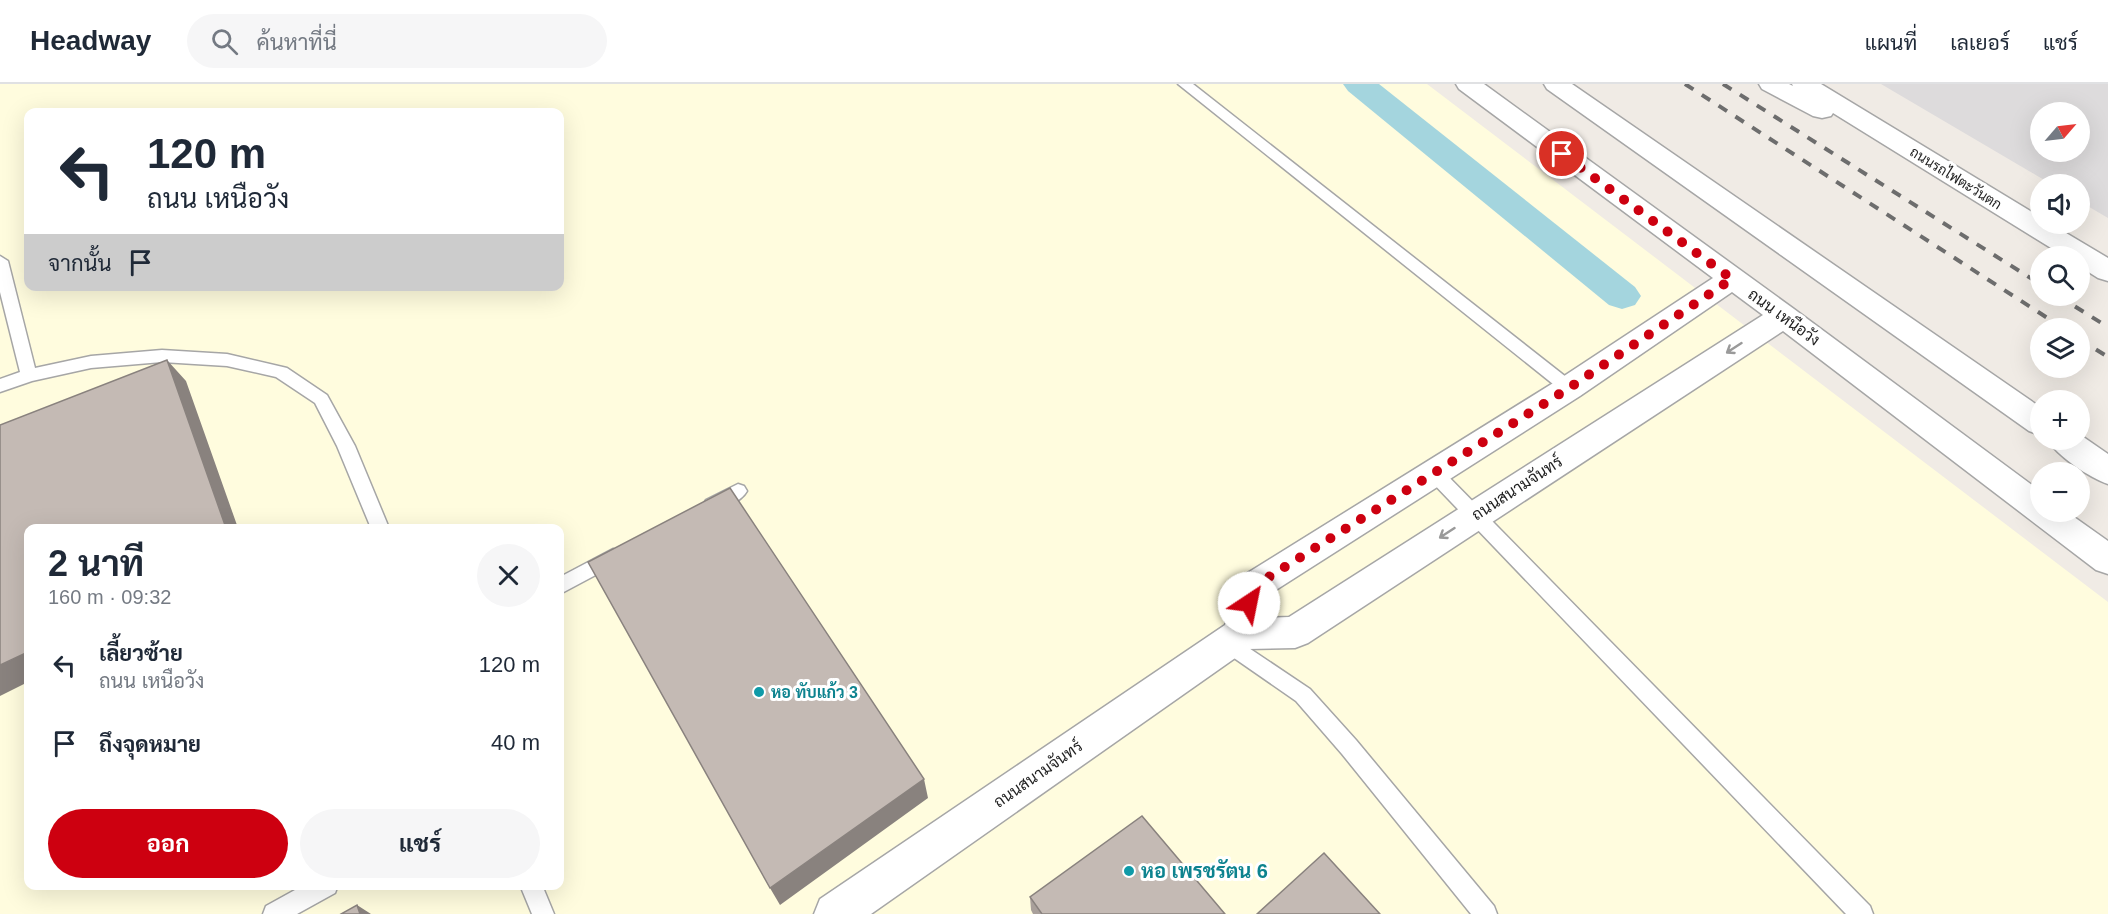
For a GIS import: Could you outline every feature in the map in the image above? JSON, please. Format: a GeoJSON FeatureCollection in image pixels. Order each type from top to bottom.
{"type":"FeatureCollection","features":[{"type":"Feature","properties":{"kind":"street","name":"ถนน เหนือวัง"},"geometry":{"type":"LineString","coordinates":[[1468,84],[1784,316],[2030,501]]}},
{"type":"Feature","properties":{"kind":"street"},"geometry":{"type":"LineString","coordinates":[[1556,84],[2030,416]]}},
{"type":"Feature","properties":{"kind":"street"},"geometry":{"type":"LineString","coordinates":[[1771,84],[1836,118],[1895,140]]}},
{"type":"Feature","properties":{"kind":"street","name":"ถนนรถไฟตะวันตก"},"geometry":{"type":"LineString","coordinates":[[1804,84],[2108,271]]}},
{"type":"Feature","properties":{"kind":"street"},"geometry":{"type":"LineString","coordinates":[[1235,639],[1253,587],[1569,388],[1732,279]]}},
{"type":"Feature","properties":{"kind":"street","name":"ถนนสนามจันทร์"},"geometry":{"type":"LineString","coordinates":[[835,914],[1235,639],[1294,632],[1784,316]]}},
{"type":"Feature","properties":{"kind":"street"},"geometry":{"type":"LineString","coordinates":[[2078,450],[2108,471]]}},
{"type":"Feature","properties":{"kind":"street","name":"ถนน เหนือวัง"},"geometry":{"type":"LineString","coordinates":[[2058,522],[2108,560]]}},
{"type":"Feature","properties":{"kind":"lane"},"geometry":{"type":"LineString","coordinates":[[1185,84],[1569,388]]}},
{"type":"Feature","properties":{"kind":"lane"},"geometry":{"type":"LineString","coordinates":[[0,261],[29,375]]}},
{"type":"Feature","properties":{"kind":"lane"},"geometry":{"type":"LineString","coordinates":[[0,386],[29,375],[91,363],[162,356],[226,360],[281,372],[321,399],[346,446],[378,524]]}},
{"type":"Feature","properties":{"kind":"lane"},"geometry":{"type":"LineString","coordinates":[[1434,473],[1862,914]]}},
{"type":"Feature","properties":{"kind":"lane"},"geometry":{"type":"LineString","coordinates":[[696,514],[738,491]]}},
{"type":"Feature","properties":{"kind":"lane"},"geometry":{"type":"LineString","coordinates":[[564,584],[633,547]]}},
{"type":"Feature","properties":{"kind":"lane"},"geometry":{"type":"LineString","coordinates":[[1235,639],[1303,695],[1349,747],[1486,914]]}},
{"type":"Feature","properties":{"kind":"lane"},"geometry":{"type":"LineString","coordinates":[[274,914],[318,890]]}},
{"type":"Feature","properties":{"kind":"lane"},"geometry":{"type":"LineString","coordinates":[[533,890],[543,914]]}},
{"type":"Feature","properties":{"kind":"shaded area"},"geometry":{"type":"Polygon","coordinates":[[[0,84],[1427,84],[2108,602],[2108,914],[0,914],[0,84]]]}},
{"type":"Feature","properties":{"kind":"shaded area"},"geometry":{"type":"Polygon","coordinates":[[[1881,84],[2108,84],[2108,218],[2090,207],[2090,174],[2034,174],[1881,84]]]}},
{"type":"Feature","properties":{"kind":"building"},"geometry":{"type":"Polygon","coordinates":[[[167,360],[225,524],[24,524],[24,654],[0,665],[0,425],[167,360]]]}},
{"type":"Feature","properties":{"kind":"building","name":"หอ ทับแก้ว 3"},"geometry":{"type":"Polygon","coordinates":[[[730,488],[924,779],[770,888],[588,562],[730,488]]]}},
{"type":"Feature","properties":{"kind":"building","name":"หอ เพรชรัตน 6"},"geometry":{"type":"Polygon","coordinates":[[[1142,816],[1225,914],[1042,914],[1030,897],[1142,816]]]}},
{"type":"Feature","properties":{"kind":"building"},"geometry":{"type":"Polygon","coordinates":[[[1324,853],[1380,914],[1257,914],[1324,853]]]}},
{"type":"Feature","properties":{"kind":"building"},"geometry":{"type":"Polygon","coordinates":[[[357,905],[360,914],[341,914],[357,905]]]}},
{"type":"Feature","properties":{"kind":"waterway"},"geometry":{"type":"LineString","coordinates":[[1359,84],[1622,296]]}},
{"type":"Feature","properties":{"kind":"railway"},"geometry":{"type":"LineString","coordinates":[[1685,84],[2048,318]]}},
{"type":"Feature","properties":{"kind":"railway"},"geometry":{"type":"LineString","coordinates":[[1723,84],[2030,278]]}},
{"type":"Feature","properties":{"kind":"railway"},"geometry":{"type":"LineString","coordinates":[[2074,306],[2108,327]]}},
{"type":"Feature","properties":{"kind":"railway"},"geometry":{"type":"LineString","coordinates":[[2090,346],[2108,357]]}},
{"type":"Feature","properties":{"kind":"place","name":"หอ ทับแก้ว 3"},"geometry":{"type":"Point","coordinates":[759,692]}},
{"type":"Feature","properties":{"kind":"place","name":"หอ เพรชรัตน 6"},"geometry":{"type":"Point","coordinates":[1129,871]}},
{"type":"Feature","properties":{"kind":"route"},"geometry":{"type":"LineString","coordinates":[[1249,603],[1253,587],[1569,388],[1732,279],[1562,154]]}}]}
